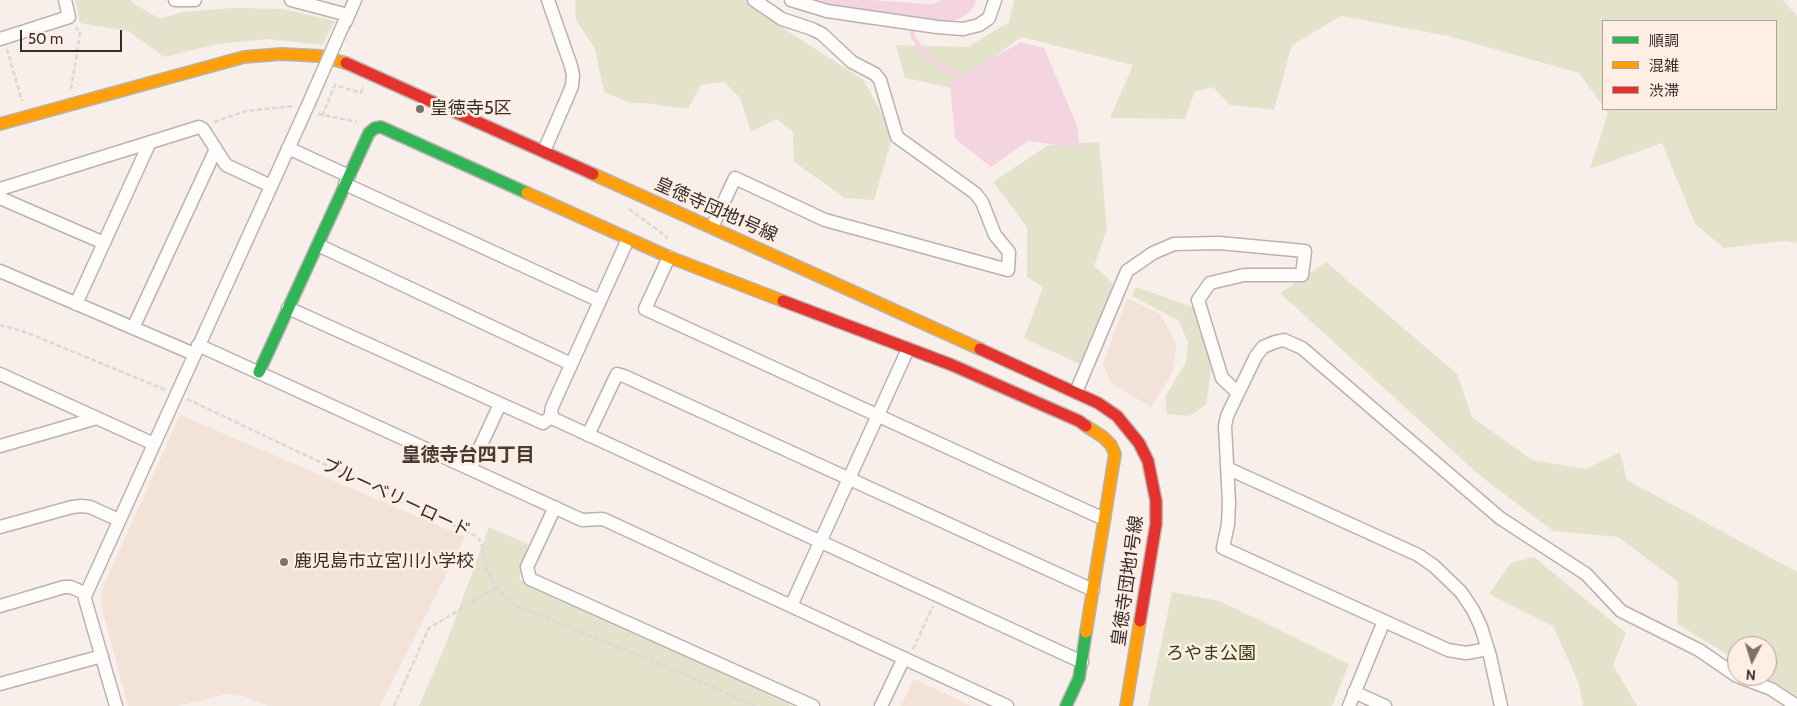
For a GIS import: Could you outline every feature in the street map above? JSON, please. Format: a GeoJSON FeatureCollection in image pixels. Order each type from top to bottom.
{"type":"FeatureCollection","features":[{"type":"Feature","properties":{"kind":"street"},"geometry":{"type":"LineString","coordinates":[[2,38],[69,17],[65,0]]}},
{"type":"Feature","properties":{"kind":"street"},"geometry":{"type":"LineString","coordinates":[[175,0],[195,0]]}},
{"type":"Feature","properties":{"kind":"street"},"geometry":{"type":"LineString","coordinates":[[291,0],[346,19]]}},
{"type":"Feature","properties":{"kind":"street"},"geometry":{"type":"LineString","coordinates":[[116,706],[85,599],[86,594],[355,0]]}},
{"type":"Feature","properties":{"kind":"street"},"geometry":{"type":"LineString","coordinates":[[544,151],[568,98],[573,75],[548,0]]}},
{"type":"Feature","properties":{"kind":"street"},"geometry":{"type":"LineString","coordinates":[[712,227],[735,178],[825,220],[1008,270],[1009,252],[995,235],[982,202],[975,193],[897,137],[880,80],[875,74],[852,62],[822,34],[782,19],[754,0]]}},
{"type":"Feature","properties":{"kind":"street"},"geometry":{"type":"LineString","coordinates":[[791,0],[827,11],[963,29],[979,25],[989,18],[995,0]]}},
{"type":"Feature","properties":{"kind":"street","name":"皇徳寺団地1号線"},"geometry":{"type":"LineString","coordinates":[[0,124],[190,71],[244,58],[281,54],[320,56],[348,63],[1098,403],[1117,416],[1139,443],[1148,461],[1154,483],[1156,501],[1156,524],[1126,706]]}},
{"type":"Feature","properties":{"kind":"street"},"geometry":{"type":"LineString","coordinates":[[0,189],[199,127],[203,129],[226,164],[271,186]]}},
{"type":"Feature","properties":{"kind":"street"},"geometry":{"type":"LineString","coordinates":[[259,372],[369,133],[375,128],[380,127],[670,257],[952,365],[1079,421],[1103,437],[1112,446],[1115,454],[1079,678],[1066,706]]}},
{"type":"Feature","properties":{"kind":"street"},"geometry":{"type":"LineString","coordinates":[[76,304],[150,142]]}},
{"type":"Feature","properties":{"kind":"street"},"geometry":{"type":"LineString","coordinates":[[288,148],[347,180],[600,301]]}},
{"type":"Feature","properties":{"kind":"street"},"geometry":{"type":"LineString","coordinates":[[133,328],[216,149]]}},
{"type":"Feature","properties":{"kind":"street"},"geometry":{"type":"LineString","coordinates":[[0,198],[104,243]]}},
{"type":"Feature","properties":{"kind":"street"},"geometry":{"type":"LineString","coordinates":[[628,239],[552,407],[551,413],[554,419],[1082,662]]}},
{"type":"Feature","properties":{"kind":"street"},"geometry":{"type":"LineString","coordinates":[[1076,392],[1127,271],[1153,253],[1174,244],[1219,243],[1305,251],[1302,275],[1244,275],[1210,283],[1198,300],[1222,378],[1238,393]]}},
{"type":"Feature","properties":{"kind":"street"},"geometry":{"type":"LineString","coordinates":[[318,245],[571,364]]}},
{"type":"Feature","properties":{"kind":"street"},"geometry":{"type":"LineString","coordinates":[[670,257],[645,309],[1104,519]]}},
{"type":"Feature","properties":{"kind":"street"},"geometry":{"type":"LineString","coordinates":[[0,271],[133,328],[259,372],[582,520],[603,519],[1007,706]]}},
{"type":"Feature","properties":{"kind":"street"},"geometry":{"type":"LineString","coordinates":[[288,308],[543,423],[552,416]]}},
{"type":"Feature","properties":{"kind":"street"},"geometry":{"type":"LineString","coordinates":[[1488,649],[1466,653],[1448,650],[1224,548],[1228,524],[1229,469],[1225,426],[1227,416],[1238,393],[1256,356],[1263,347],[1284,340],[1302,348],[1500,518],[1586,574],[1621,611],[1699,650],[1727,669]]}},
{"type":"Feature","properties":{"kind":"street"},"geometry":{"type":"LineString","coordinates":[[791,606],[908,349]]}},
{"type":"Feature","properties":{"kind":"street"},"geometry":{"type":"LineString","coordinates":[[0,374],[154,444]]}},
{"type":"Feature","properties":{"kind":"street"},"geometry":{"type":"LineString","coordinates":[[588,435],[617,374],[1093,590]]}},
{"type":"Feature","properties":{"kind":"street"},"geometry":{"type":"LineString","coordinates":[[470,469],[500,404]]}},
{"type":"Feature","properties":{"kind":"street"},"geometry":{"type":"LineString","coordinates":[[0,446],[97,418]]}},
{"type":"Feature","properties":{"kind":"street"},"geometry":{"type":"LineString","coordinates":[[1229,469],[1418,555],[1434,566],[1461,592],[1474,610],[1488,649],[1501,706]]}},
{"type":"Feature","properties":{"kind":"street"},"geometry":{"type":"LineString","coordinates":[[0,527],[81,506],[90,507],[119,520]]}},
{"type":"Feature","properties":{"kind":"street"},"geometry":{"type":"LineString","coordinates":[[555,508],[526,567],[530,579],[813,706]]}},
{"type":"Feature","properties":{"kind":"street"},"geometry":{"type":"LineString","coordinates":[[0,606],[64,587],[71,587],[86,594]]}},
{"type":"Feature","properties":{"kind":"street"},"geometry":{"type":"LineString","coordinates":[[1349,706],[1384,621]]}},
{"type":"Feature","properties":{"kind":"street"},"geometry":{"type":"LineString","coordinates":[[0,684],[102,656]]}},
{"type":"Feature","properties":{"kind":"street"},"geometry":{"type":"LineString","coordinates":[[881,706],[906,659]]}},
{"type":"Feature","properties":{"kind":"street"},"geometry":{"type":"LineString","coordinates":[[1761,686],[1797,706]]}},
{"type":"Feature","properties":{"kind":"street"},"geometry":{"type":"LineString","coordinates":[[1354,692],[1385,706]]}},
{"type":"Feature","properties":{"kind":"path"},"geometry":{"type":"LineString","coordinates":[[69,17],[80,33],[70,92]]}},
{"type":"Feature","properties":{"kind":"path"},"geometry":{"type":"LineString","coordinates":[[2,38],[24,105]]}},
{"type":"Feature","properties":{"kind":"path"},"geometry":{"type":"LineString","coordinates":[[322,116],[335,85],[361,93],[363,85]]}},
{"type":"Feature","properties":{"kind":"path"},"geometry":{"type":"LineString","coordinates":[[628,205],[630,210],[667,236],[664,243]]}},
{"type":"Feature","properties":{"kind":"path","name":"ブルーベリーロード"},"geometry":{"type":"LineString","coordinates":[[0,325],[25,332],[176,394],[478,537],[483,548],[488,570],[496,588],[514,605],[684,674],[755,706]]}},
{"type":"Feature","properties":{"kind":"path"},"geometry":{"type":"LineString","coordinates":[[394,706],[429,628],[496,588]]}},
{"type":"Feature","properties":{"kind":"path"},"geometry":{"type":"LineString","coordinates":[[906,659],[938,596]]}},
{"type":"Feature","properties":{"kind":"shaded area"},"geometry":{"type":"Polygon","coordinates":[[[1021,42],[1044,48],[1078,128],[1079,148],[1028,141],[991,167],[955,139],[950,82],[1021,42]]]}},
{"type":"Feature","properties":{"kind":"shaded area"},"geometry":{"type":"Polygon","coordinates":[[[1127,298],[1160,314],[1176,344],[1173,372],[1151,407],[1112,384],[1103,364],[1127,298]]]}},
{"type":"Feature","properties":{"kind":"shaded area","name":"鹿児島市立宮川小学校"},"geometry":{"type":"Polygon","coordinates":[[[180,415],[465,537],[380,706],[269,706],[243,696],[226,694],[178,706],[128,706],[102,609],[103,587],[180,415]]]}},
{"type":"Feature","properties":{"kind":"shaded area"},"geometry":{"type":"Polygon","coordinates":[[[914,679],[971,706],[901,706],[914,679]]]}},
{"type":"Feature","properties":{"kind":"green space"},"geometry":{"type":"Polygon","coordinates":[[[75,0],[131,0],[131,2],[160,19],[182,12],[233,8],[283,9],[335,21],[322,45],[268,39],[218,44],[164,57],[128,31],[80,23],[75,0]]]}},
{"type":"Feature","properties":{"kind":"green space"},"geometry":{"type":"Polygon","coordinates":[[[575,0],[748,0],[792,34],[864,80],[893,135],[874,200],[845,198],[794,162],[793,132],[776,119],[751,132],[740,98],[724,82],[701,85],[688,109],[645,103],[630,103],[604,92],[595,49],[576,20],[575,0]]]}},
{"type":"Feature","properties":{"kind":"green space"},"geometry":{"type":"Polygon","coordinates":[[[1014,0],[1783,0],[1797,16],[1797,243],[1785,241],[1724,248],[1695,224],[1662,143],[1590,169],[1608,113],[1606,110],[1777,110],[1777,20],[1602,20],[1602,105],[1579,73],[1448,36],[1341,16],[1292,45],[1274,110],[1230,105],[1213,87],[1195,91],[1185,119],[1110,118],[1133,65],[1021,37],[952,88],[905,78],[896,45],[968,47],[1009,22],[1014,0]]]}},
{"type":"Feature","properties":{"kind":"green space"},"geometry":{"type":"Polygon","coordinates":[[[1099,142],[1107,229],[1094,266],[1117,287],[1079,364],[1024,338],[1043,287],[1027,277],[1027,227],[993,182],[1048,145],[1099,142]]]}},
{"type":"Feature","properties":{"kind":"green space"},"geometry":{"type":"Polygon","coordinates":[[[1326,262],[1457,374],[1472,417],[1532,460],[1586,469],[1620,452],[1627,480],[1797,572],[1797,696],[1777,684],[1777,636],[1727,636],[1727,654],[1677,624],[1678,582],[1618,537],[1553,531],[1478,474],[1280,293],[1326,262]]]}},
{"type":"Feature","properties":{"kind":"green space"},"geometry":{"type":"Polygon","coordinates":[[[1136,287],[1198,309],[1207,336],[1211,370],[1206,405],[1189,416],[1167,414],[1165,397],[1186,362],[1188,342],[1178,320],[1132,296],[1136,287]]]}},
{"type":"Feature","properties":{"kind":"green space"},"geometry":{"type":"Polygon","coordinates":[[[489,527],[528,544],[519,580],[622,624],[792,706],[419,706],[445,646],[489,527]]]}},
{"type":"Feature","properties":{"kind":"green space"},"geometry":{"type":"Polygon","coordinates":[[[1534,557],[1626,633],[1613,665],[1637,706],[1583,706],[1579,684],[1553,626],[1489,594],[1511,563],[1534,557]]]}},
{"type":"Feature","properties":{"kind":"green space","name":"ろやま公園"},"geometry":{"type":"Polygon","coordinates":[[[1172,592],[1220,601],[1349,664],[1332,706],[1148,706],[1172,592]]]}},
{"type":"Feature","properties":{"kind":"waterway"},"geometry":{"type":"LineString","coordinates":[[815,0],[863,12],[935,17],[960,4],[963,0]]}},
{"type":"Feature","properties":{"kind":"waterway"},"geometry":{"type":"LineString","coordinates":[[912,15],[913,37],[928,59],[965,78]]}},
{"type":"Feature","properties":{"kind":"traffic: fast"},"geometry":{"type":"LineString","coordinates":[[259,372],[369,133],[375,128],[381,127],[527,193]]}},
{"type":"Feature","properties":{"kind":"traffic: fast"},"geometry":{"type":"LineString","coordinates":[[1066,706],[1079,678],[1086,632]]}},
{"type":"Feature","properties":{"kind":"traffic: slow"},"geometry":{"type":"LineString","coordinates":[[0,124],[244,57],[281,54],[320,56],[346,63]]}},
{"type":"Feature","properties":{"kind":"traffic: slow"},"geometry":{"type":"LineString","coordinates":[[593,174],[980,349]]}},
{"type":"Feature","properties":{"kind":"traffic: slow"},"geometry":{"type":"LineString","coordinates":[[527,193],[669,257],[783,301]]}},
{"type":"Feature","properties":{"kind":"traffic: slow"},"geometry":{"type":"LineString","coordinates":[[1086,426],[1103,437],[1111,445],[1115,454],[1086,632]]}},
{"type":"Feature","properties":{"kind":"traffic: slow"},"geometry":{"type":"LineString","coordinates":[[1126,706],[1140,621]]}},
{"type":"Feature","properties":{"kind":"traffic: jam"},"geometry":{"type":"LineString","coordinates":[[346,63],[593,174]]}},
{"type":"Feature","properties":{"kind":"traffic: jam"},"geometry":{"type":"LineString","coordinates":[[783,301],[952,365],[1079,421],[1086,426]]}},
{"type":"Feature","properties":{"kind":"traffic: jam"},"geometry":{"type":"LineString","coordinates":[[980,349],[1098,403],[1117,416],[1139,443],[1148,461],[1156,501],[1156,524],[1140,621]]}},
{"type":"Feature","properties":{"kind":"place","name":"皇徳寺5区"},"geometry":{"type":"Point","coordinates":[420,109]}},
{"type":"Feature","properties":{"kind":"place","name":"鹿児島市立宮川小学校"},"geometry":{"type":"Point","coordinates":[284,562]}},
{"type":"Feature","properties":{"kind":"district","name":"皇徳寺台四丁目"},"geometry":{"type":"Point","coordinates":[468,455]}}]}
